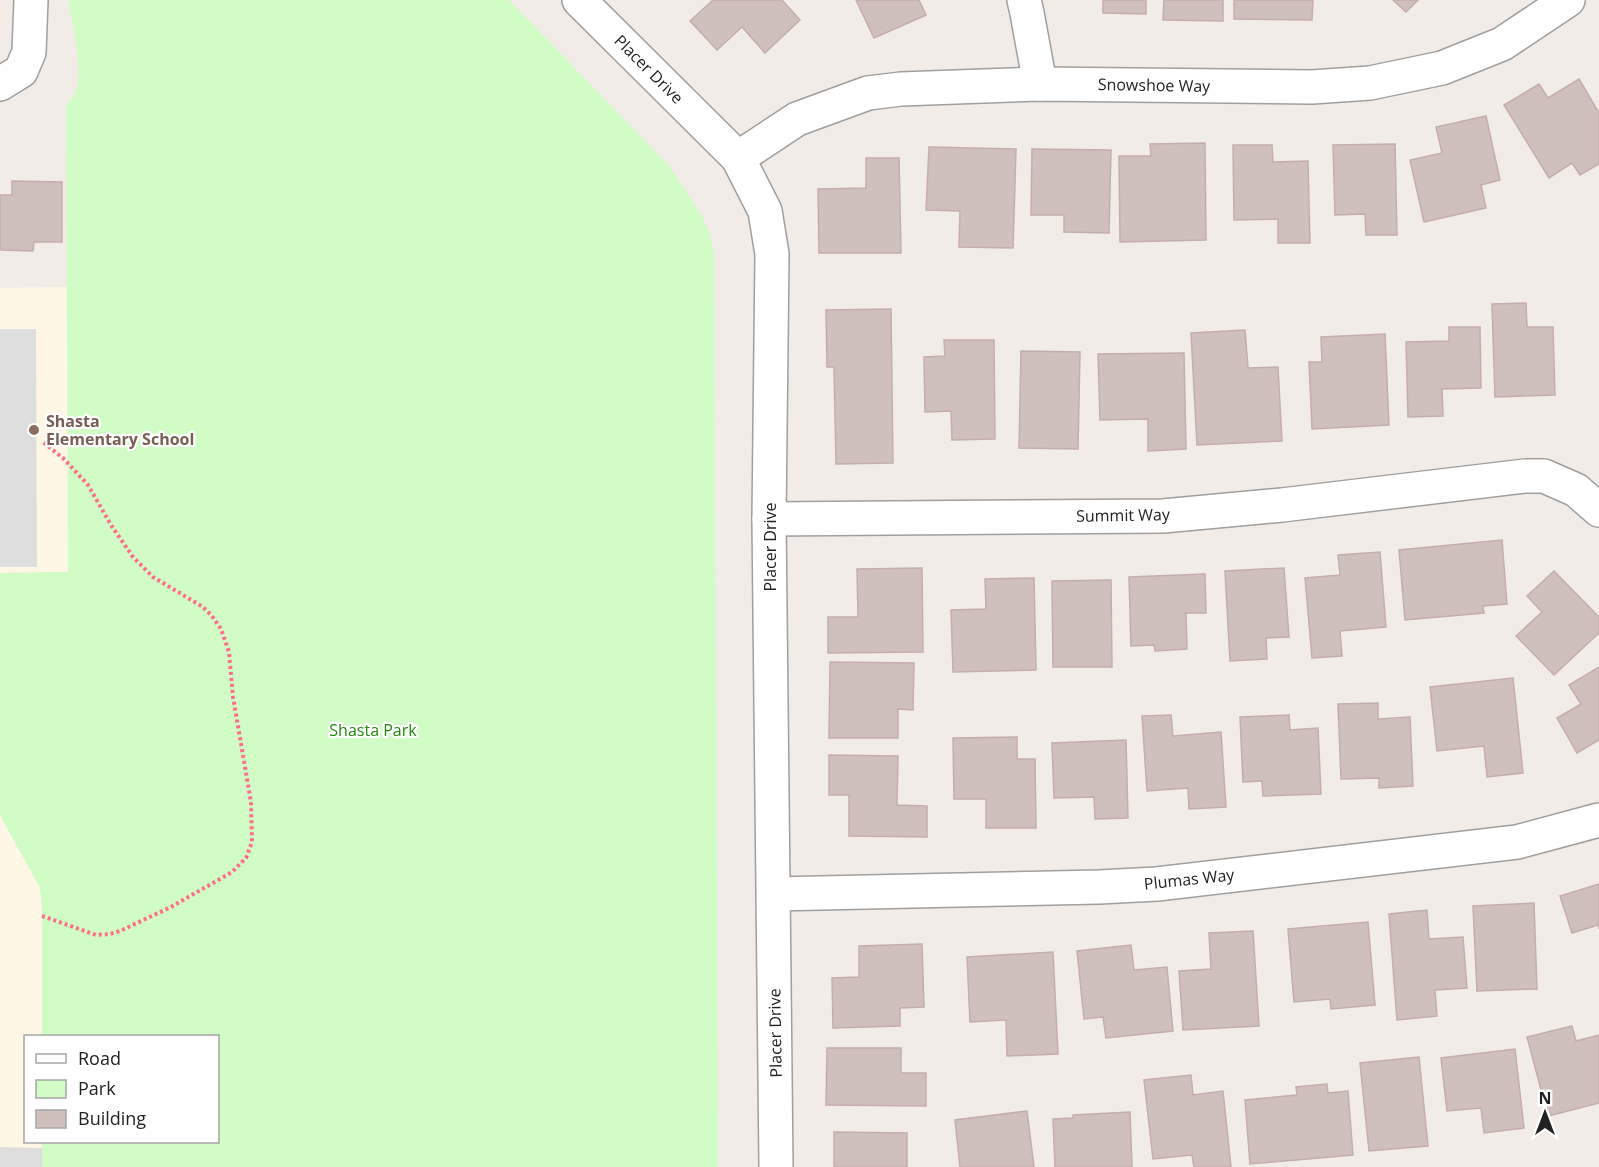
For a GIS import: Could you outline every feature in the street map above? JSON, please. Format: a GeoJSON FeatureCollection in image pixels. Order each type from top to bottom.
{"type":"FeatureCollection","features":[{"type":"Feature","properties":{"kind":"street"},"geometry":{"type":"LineString","coordinates":[[0,84],[21,71],[29,52],[31,0]]}},
{"type":"Feature","properties":{"kind":"street","name":"Placer Drive"},"geometry":{"type":"LineString","coordinates":[[579,0],[738,158],[765,211],[772,254],[769,519],[776,1167]]}},
{"type":"Feature","properties":{"kind":"street"},"geometry":{"type":"LineString","coordinates":[[1024,0],[1040,84]]}},
{"type":"Feature","properties":{"kind":"street","name":"Snowshoe Way"},"geometry":{"type":"LineString","coordinates":[[738,158],[797,119],[868,93],[901,89],[1040,84],[1312,87],[1370,83],[1443,68],[1502,44],[1568,0]]}},
{"type":"Feature","properties":{"kind":"street","name":"Summit Way"},"geometry":{"type":"LineString","coordinates":[[769,519],[1163,516],[1282,505],[1525,476],[1544,476],[1576,490],[1599,510]]}},
{"type":"Feature","properties":{"kind":"street","name":"Plumas Way"},"geometry":{"type":"LineString","coordinates":[[774,894],[1157,884],[1517,842],[1599,820]]}},
{"type":"Feature","properties":{"kind":"path"},"geometry":{"type":"LineString","coordinates":[[42,916],[96,934],[120,931],[171,907],[232,872],[246,858],[252,842],[251,802],[233,697],[229,652],[221,629],[203,608],[153,576],[133,557],[88,485],[64,459],[43,442]]}},
{"type":"Feature","properties":{"kind":"shaded area","name":"Shasta Elementary School"},"geometry":{"type":"Polygon","coordinates":[[[68,287],[68,572],[0,573],[0,288],[68,287]]]}},
{"type":"Feature","properties":{"kind":"shaded area"},"geometry":{"type":"Polygon","coordinates":[[[0,329],[36,329],[37,567],[0,567],[0,329]]]}},
{"type":"Feature","properties":{"kind":"shaded area"},"geometry":{"type":"Polygon","coordinates":[[[0,815],[40,888],[42,1035],[24,1035],[24,1143],[42,1143],[42,1167],[0,1167],[0,815]]]}},
{"type":"Feature","properties":{"kind":"shaded area"},"geometry":{"type":"Polygon","coordinates":[[[0,1147],[42,1148],[42,1167],[0,1167],[0,1147]]]}},
{"type":"Feature","properties":{"kind":"green space","name":"Shasta Park"},"geometry":{"type":"Polygon","coordinates":[[[68,0],[509,0],[670,167],[702,216],[710,234],[714,256],[718,1167],[42,1167],[42,1143],[219,1143],[219,1035],[42,1035],[40,888],[0,815],[0,573],[68,572],[66,105],[75,94],[78,74],[77,48],[68,0]]]}},
{"type":"Feature","properties":{"kind":"building"},"geometry":{"type":"Polygon","coordinates":[[[713,0],[782,0],[800,20],[765,53],[742,27],[717,50],[690,21],[713,0]]]}},
{"type":"Feature","properties":{"kind":"building"},"geometry":{"type":"Polygon","coordinates":[[[856,0],[919,0],[926,15],[874,38],[856,0]]]}},
{"type":"Feature","properties":{"kind":"building"},"geometry":{"type":"Polygon","coordinates":[[[1103,0],[1146,0],[1146,14],[1103,13],[1103,0]]]}},
{"type":"Feature","properties":{"kind":"building"},"geometry":{"type":"Polygon","coordinates":[[[1164,0],[1223,0],[1223,21],[1163,20],[1164,0]]]}},
{"type":"Feature","properties":{"kind":"building"},"geometry":{"type":"Polygon","coordinates":[[[1234,0],[1313,0],[1312,20],[1234,19],[1234,0]]]}},
{"type":"Feature","properties":{"kind":"building"},"geometry":{"type":"Polygon","coordinates":[[[1393,0],[1418,0],[1406,12],[1393,0]]]}},
{"type":"Feature","properties":{"kind":"building"},"geometry":{"type":"Polygon","coordinates":[[[1579,79],[1599,113],[1599,164],[1580,175],[1572,163],[1549,178],[1504,105],[1539,84],[1548,98],[1579,79]]]}},
{"type":"Feature","properties":{"kind":"building"},"geometry":{"type":"Polygon","coordinates":[[[1486,116],[1500,180],[1481,185],[1486,208],[1424,222],[1410,160],[1442,153],[1436,127],[1486,116]]]}},
{"type":"Feature","properties":{"kind":"building"},"geometry":{"type":"Polygon","coordinates":[[[1205,143],[1206,240],[1120,242],[1119,156],[1151,156],[1150,144],[1205,143]]]}},
{"type":"Feature","properties":{"kind":"building"},"geometry":{"type":"Polygon","coordinates":[[[1395,144],[1397,235],[1366,235],[1365,214],[1335,215],[1333,145],[1395,144]]]}},
{"type":"Feature","properties":{"kind":"building"},"geometry":{"type":"Polygon","coordinates":[[[1233,145],[1272,145],[1273,162],[1308,161],[1310,243],[1278,243],[1278,219],[1234,220],[1233,145]]]}},
{"type":"Feature","properties":{"kind":"building"},"geometry":{"type":"Polygon","coordinates":[[[929,147],[1016,149],[1013,248],[959,247],[960,211],[926,210],[929,147]]]}},
{"type":"Feature","properties":{"kind":"building"},"geometry":{"type":"Polygon","coordinates":[[[1032,149],[1111,150],[1109,233],[1064,232],[1064,215],[1031,215],[1032,149]]]}},
{"type":"Feature","properties":{"kind":"building"},"geometry":{"type":"Polygon","coordinates":[[[866,158],[899,158],[901,253],[819,253],[818,189],[866,188],[866,158]]]}},
{"type":"Feature","properties":{"kind":"building"},"geometry":{"type":"Polygon","coordinates":[[[12,181],[62,182],[62,242],[34,242],[33,251],[0,250],[0,195],[12,195],[12,181]]]}},
{"type":"Feature","properties":{"kind":"building"},"geometry":{"type":"Polygon","coordinates":[[[1526,303],[1527,327],[1553,327],[1555,395],[1495,397],[1492,304],[1526,303]]]}},
{"type":"Feature","properties":{"kind":"building"},"geometry":{"type":"Polygon","coordinates":[[[891,309],[893,463],[836,464],[834,367],[827,367],[826,310],[891,309]]]}},
{"type":"Feature","properties":{"kind":"building"},"geometry":{"type":"Polygon","coordinates":[[[1449,327],[1480,327],[1481,388],[1442,389],[1443,416],[1408,417],[1406,342],[1449,341],[1449,327]]]}},
{"type":"Feature","properties":{"kind":"building"},"geometry":{"type":"Polygon","coordinates":[[[1245,330],[1248,368],[1278,367],[1282,441],[1197,445],[1191,333],[1245,330]]]}},
{"type":"Feature","properties":{"kind":"building"},"geometry":{"type":"Polygon","coordinates":[[[1385,334],[1389,425],[1312,429],[1309,362],[1322,362],[1321,337],[1385,334]]]}},
{"type":"Feature","properties":{"kind":"building"},"geometry":{"type":"Polygon","coordinates":[[[944,340],[994,340],[995,439],[952,440],[951,411],[925,412],[924,357],[945,356],[944,340]]]}},
{"type":"Feature","properties":{"kind":"building"},"geometry":{"type":"Polygon","coordinates":[[[1021,351],[1080,352],[1078,449],[1019,448],[1021,351]]]}},
{"type":"Feature","properties":{"kind":"building"},"geometry":{"type":"Polygon","coordinates":[[[1184,353],[1186,449],[1148,451],[1148,419],[1100,420],[1098,354],[1184,353]]]}},
{"type":"Feature","properties":{"kind":"building"},"geometry":{"type":"Polygon","coordinates":[[[1502,540],[1507,604],[1483,606],[1484,613],[1405,620],[1399,550],[1502,540]]]}},
{"type":"Feature","properties":{"kind":"building"},"geometry":{"type":"Polygon","coordinates":[[[1380,552],[1386,627],[1340,631],[1342,656],[1312,658],[1305,578],[1340,575],[1338,555],[1380,552]]]}},
{"type":"Feature","properties":{"kind":"building"},"geometry":{"type":"Polygon","coordinates":[[[922,568],[923,652],[828,653],[828,617],[858,617],[857,569],[922,568]]]}},
{"type":"Feature","properties":{"kind":"building"},"geometry":{"type":"Polygon","coordinates":[[[1284,568],[1289,637],[1266,638],[1267,659],[1230,661],[1225,571],[1284,568]]]}},
{"type":"Feature","properties":{"kind":"building"},"geometry":{"type":"Polygon","coordinates":[[[1554,571],[1599,617],[1599,633],[1554,675],[1516,636],[1542,612],[1527,596],[1554,571]]]}},
{"type":"Feature","properties":{"kind":"building"},"geometry":{"type":"Polygon","coordinates":[[[1205,574],[1206,613],[1186,613],[1187,649],[1155,651],[1154,645],[1131,646],[1129,577],[1205,574]]]}},
{"type":"Feature","properties":{"kind":"building"},"geometry":{"type":"Polygon","coordinates":[[[1034,578],[1036,670],[953,672],[951,610],[986,609],[985,579],[1034,578]]]}},
{"type":"Feature","properties":{"kind":"building"},"geometry":{"type":"Polygon","coordinates":[[[1111,580],[1112,667],[1053,667],[1052,581],[1111,580]]]}},
{"type":"Feature","properties":{"kind":"building"},"geometry":{"type":"Polygon","coordinates":[[[830,662],[914,663],[913,710],[898,709],[898,738],[829,738],[830,662]]]}},
{"type":"Feature","properties":{"kind":"building"},"geometry":{"type":"Polygon","coordinates":[[[1599,667],[1599,740],[1577,753],[1557,718],[1581,704],[1569,685],[1599,667]]]}},
{"type":"Feature","properties":{"kind":"building"},"geometry":{"type":"Polygon","coordinates":[[[1513,678],[1523,773],[1487,777],[1484,746],[1437,751],[1430,687],[1513,678]]]}},
{"type":"Feature","properties":{"kind":"building"},"geometry":{"type":"Polygon","coordinates":[[[1378,703],[1378,719],[1410,717],[1413,786],[1379,788],[1379,778],[1341,779],[1338,704],[1378,703]]]}},
{"type":"Feature","properties":{"kind":"building"},"geometry":{"type":"Polygon","coordinates":[[[1171,715],[1173,736],[1221,732],[1226,807],[1189,809],[1188,788],[1147,791],[1142,716],[1171,715]]]}},
{"type":"Feature","properties":{"kind":"building"},"geometry":{"type":"Polygon","coordinates":[[[1289,715],[1290,730],[1318,728],[1321,794],[1263,796],[1262,781],[1243,782],[1240,717],[1289,715]]]}},
{"type":"Feature","properties":{"kind":"building"},"geometry":{"type":"Polygon","coordinates":[[[1017,737],[1017,759],[1035,759],[1036,828],[986,828],[986,799],[954,799],[953,738],[1017,737]]]}},
{"type":"Feature","properties":{"kind":"building"},"geometry":{"type":"Polygon","coordinates":[[[1126,740],[1128,818],[1095,819],[1094,797],[1054,798],[1052,743],[1126,740]]]}},
{"type":"Feature","properties":{"kind":"building"},"geometry":{"type":"Polygon","coordinates":[[[829,755],[898,756],[897,805],[927,806],[927,837],[849,836],[849,795],[829,795],[829,755]]]}},
{"type":"Feature","properties":{"kind":"building"},"geometry":{"type":"Polygon","coordinates":[[[1599,884],[1599,929],[1598,925],[1572,933],[1560,896],[1599,884]]]}},
{"type":"Feature","properties":{"kind":"building"},"geometry":{"type":"Polygon","coordinates":[[[1534,903],[1537,989],[1477,991],[1473,906],[1534,903]]]}},
{"type":"Feature","properties":{"kind":"building"},"geometry":{"type":"Polygon","coordinates":[[[1427,910],[1429,939],[1463,937],[1467,988],[1435,990],[1437,1016],[1397,1020],[1389,914],[1427,910]]]}},
{"type":"Feature","properties":{"kind":"building"},"geometry":{"type":"Polygon","coordinates":[[[1368,922],[1375,1005],[1331,1009],[1330,999],[1294,1002],[1288,929],[1368,922]]]}},
{"type":"Feature","properties":{"kind":"building"},"geometry":{"type":"Polygon","coordinates":[[[1253,931],[1259,1026],[1183,1030],[1179,971],[1211,969],[1209,933],[1253,931]]]}},
{"type":"Feature","properties":{"kind":"building"},"geometry":{"type":"Polygon","coordinates":[[[922,944],[924,1007],[900,1008],[900,1026],[833,1028],[832,978],[859,977],[859,946],[922,944]]]}},
{"type":"Feature","properties":{"kind":"building"},"geometry":{"type":"Polygon","coordinates":[[[1131,945],[1134,970],[1167,967],[1173,1031],[1106,1038],[1103,1017],[1084,1019],[1077,951],[1131,945]]]}},
{"type":"Feature","properties":{"kind":"building"},"geometry":{"type":"Polygon","coordinates":[[[1053,952],[1058,1054],[1007,1056],[1006,1020],[970,1022],[967,957],[1053,952]]]}},
{"type":"Feature","properties":{"kind":"building"},"geometry":{"type":"Polygon","coordinates":[[[1572,1026],[1576,1041],[1599,1035],[1599,1103],[1548,1116],[1527,1037],[1572,1026]]]}},
{"type":"Feature","properties":{"kind":"building"},"geometry":{"type":"Polygon","coordinates":[[[827,1048],[901,1048],[901,1073],[926,1073],[926,1106],[826,1105],[827,1048]]]}},
{"type":"Feature","properties":{"kind":"building"},"geometry":{"type":"Polygon","coordinates":[[[1515,1049],[1524,1128],[1484,1133],[1481,1108],[1447,1111],[1441,1058],[1515,1049]]]}},
{"type":"Feature","properties":{"kind":"building"},"geometry":{"type":"Polygon","coordinates":[[[1419,1057],[1428,1146],[1369,1151],[1360,1063],[1419,1057]]]}},
{"type":"Feature","properties":{"kind":"building"},"geometry":{"type":"Polygon","coordinates":[[[1191,1075],[1193,1095],[1223,1091],[1231,1167],[1194,1167],[1192,1155],[1153,1159],[1144,1080],[1191,1075]]]}},
{"type":"Feature","properties":{"kind":"building"},"geometry":{"type":"Polygon","coordinates":[[[1327,1084],[1328,1093],[1348,1091],[1353,1155],[1250,1164],[1245,1100],[1297,1095],[1296,1087],[1327,1084]]]}},
{"type":"Feature","properties":{"kind":"building"},"geometry":{"type":"Polygon","coordinates":[[[1027,1111],[1034,1167],[960,1167],[955,1120],[1027,1111]]]}},
{"type":"Feature","properties":{"kind":"building"},"geometry":{"type":"Polygon","coordinates":[[[1130,1112],[1132,1167],[1055,1167],[1053,1119],[1073,1118],[1073,1115],[1130,1112]]]}},
{"type":"Feature","properties":{"kind":"building"},"geometry":{"type":"Polygon","coordinates":[[[834,1132],[907,1133],[907,1167],[834,1167],[834,1132]]]}},
{"type":"Feature","properties":{"kind":"place","name":"Shasta Elementary School"},"geometry":{"type":"Point","coordinates":[34,430]}}]}
